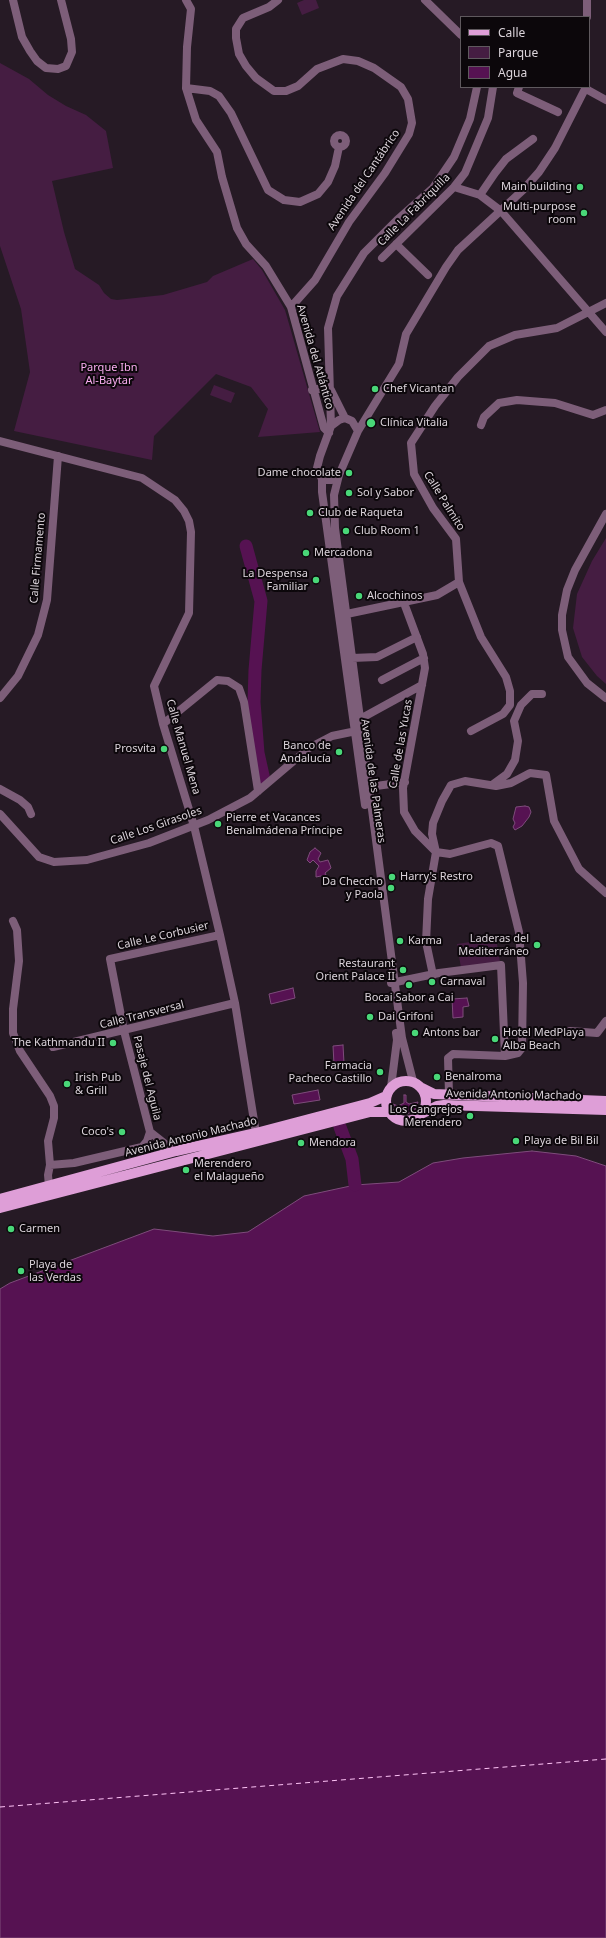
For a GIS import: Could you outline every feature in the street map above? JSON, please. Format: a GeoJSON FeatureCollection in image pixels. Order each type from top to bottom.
{"type":"FeatureCollection","features":[{"type":"Feature","properties":{"kind":"main road"},"geometry":{"type":"LineString","coordinates":[[400,1081],[413,1081],[422,1088],[427,1100],[423,1112],[413,1120],[406,1121],[394,1117],[389,1112],[386,1101],[389,1091],[400,1081]]}},
{"type":"Feature","properties":{"kind":"main road","name":"Avenida Antonio Machado"},"geometry":{"type":"LineString","coordinates":[[422,1088],[434,1094],[606,1101]]}},
{"type":"Feature","properties":{"kind":"main road","name":"Avenida Antonio Machado"},"geometry":{"type":"LineString","coordinates":[[52,1190],[176,1151],[256,1133],[370,1103],[389,1091]]}},
{"type":"Feature","properties":{"kind":"main road","name":"Avenida Antonio Machado"},"geometry":{"type":"LineString","coordinates":[[423,1112],[437,1106],[444,1105],[606,1110]]}},
{"type":"Feature","properties":{"kind":"main road","name":"Avenida Antonio Machado"},"geometry":{"type":"LineString","coordinates":[[0,1199],[52,1190],[78,1189],[370,1112],[389,1112]]}},
{"type":"Feature","properties":{"kind":"main road"},"geometry":{"type":"LineString","coordinates":[[0,1208],[52,1190]]}},
{"type":"Feature","properties":{"kind":"street"},"geometry":{"type":"LineString","coordinates":[[13,0],[22,37],[30,51],[37,61],[46,68],[58,69],[66,66],[72,52],[71,39],[61,0]]}},
{"type":"Feature","properties":{"kind":"street","name":"Avenida del Atlántico"},"geometry":{"type":"LineString","coordinates":[[186,0],[191,9],[187,47],[186,88],[196,120],[217,152],[222,177],[237,228],[246,244],[270,273],[291,307],[312,390],[324,428],[330,430]]}},
{"type":"Feature","properties":{"kind":"street","name":"Avenida del Cantábrico"},"geometry":{"type":"LineString","coordinates":[[278,0],[269,7],[243,18],[236,29],[239,54],[246,66],[256,78],[274,91],[286,91],[298,86],[317,68],[343,59],[358,61],[374,68],[401,87],[408,99],[412,123],[409,134],[393,160],[349,222],[315,280],[291,307]]}},
{"type":"Feature","properties":{"kind":"street"},"geometry":{"type":"LineString","coordinates":[[425,0],[460,34]]}},
{"type":"Feature","properties":{"kind":"street"},"geometry":{"type":"LineString","coordinates":[[587,0],[587,16]]}},
{"type":"Feature","properties":{"kind":"street"},"geometry":{"type":"LineString","coordinates":[[186,88],[210,91],[219,96],[231,112],[268,190],[284,200],[300,202],[318,194],[328,182],[335,166],[339,147]]}},
{"type":"Feature","properties":{"kind":"street"},"geometry":{"type":"LineString","coordinates":[[330,430],[328,328],[337,296],[364,253],[397,220],[433,188],[447,168],[454,157],[470,119],[477,88]]}},
{"type":"Feature","properties":{"kind":"street","name":"Calle La Fabriquilla"},"geometry":{"type":"LineString","coordinates":[[382,258],[454,187],[465,173],[488,118],[493,88]]}},
{"type":"Feature","properties":{"kind":"street"},"geometry":{"type":"LineString","coordinates":[[519,88],[517,93],[558,112]]}},
{"type":"Feature","properties":{"kind":"street"},"geometry":{"type":"LineString","coordinates":[[329,386],[348,420],[358,431],[399,364],[406,334],[446,267],[458,250],[501,211],[539,172],[555,148],[586,88],[606,100]]}},
{"type":"Feature","properties":{"kind":"street"},"geometry":{"type":"LineString","coordinates":[[480,195],[495,172],[506,160],[534,138]]}},
{"type":"Feature","properties":{"kind":"street"},"geometry":{"type":"LineString","coordinates":[[454,187],[480,195],[501,211],[606,332]]}},
{"type":"Feature","properties":{"kind":"street"},"geometry":{"type":"LineString","coordinates":[[396,244],[428,275]]}},
{"type":"Feature","properties":{"kind":"street","name":"Calle Palmito"},"geometry":{"type":"LineString","coordinates":[[471,731],[503,714],[510,705],[510,691],[506,677],[481,637],[459,582],[456,539],[433,508],[414,474],[411,442],[435,406],[458,377],[489,346],[515,334],[557,328],[606,303]]}},
{"type":"Feature","properties":{"kind":"street"},"geometry":{"type":"LineString","coordinates":[[312,390],[329,386]]}},
{"type":"Feature","properties":{"kind":"street"},"geometry":{"type":"LineString","coordinates":[[481,425],[484,417],[499,403],[517,400],[555,403],[594,415],[606,410]]}},
{"type":"Feature","properties":{"kind":"street"},"geometry":{"type":"LineString","coordinates":[[330,430],[339,420],[348,420],[368,414]]}},
{"type":"Feature","properties":{"kind":"street","name":"Avenida de las Palmeras"},"geometry":{"type":"LineString","coordinates":[[330,430],[318,465],[318,471],[322,479],[322,492],[343,615],[352,658],[360,719],[358,730],[369,787],[392,982],[397,1040],[389,1091]]}},
{"type":"Feature","properties":{"kind":"street","name":"Avenida de las Palmeras"},"geometry":{"type":"LineString","coordinates":[[358,431],[339,475],[333,506],[343,615],[392,982],[402,1038],[413,1081]]}},
{"type":"Feature","properties":{"kind":"street","name":"Calle Manuel Mena"},"geometry":{"type":"LineString","coordinates":[[0,441],[142,478],[175,500],[187,516],[191,532],[189,613],[154,686],[194,826],[220,935],[235,1003],[256,1133]]}},
{"type":"Feature","properties":{"kind":"street","name":"Calle Firmamento"},"geometry":{"type":"LineString","coordinates":[[0,698],[18,676],[38,635],[47,600],[58,456]]}},
{"type":"Feature","properties":{"kind":"street"},"geometry":{"type":"LineString","coordinates":[[322,479],[331,480],[339,475]]}},
{"type":"Feature","properties":{"kind":"street"},"geometry":{"type":"LineString","coordinates":[[606,514],[575,570],[567,590],[562,615],[562,630],[568,657],[588,683],[606,698]]}},
{"type":"Feature","properties":{"kind":"street"},"geometry":{"type":"LineString","coordinates":[[343,615],[437,595],[459,582]]}},
{"type":"Feature","properties":{"kind":"street","name":"Calle de las Yucas"},"geometry":{"type":"LineString","coordinates":[[404,603],[424,658],[425,668],[404,782],[404,812],[415,831],[436,852]]}},
{"type":"Feature","properties":{"kind":"street"},"geometry":{"type":"LineString","coordinates":[[352,658],[378,657],[417,637]]}},
{"type":"Feature","properties":{"kind":"street"},"geometry":{"type":"LineString","coordinates":[[382,680],[424,658]]}},
{"type":"Feature","properties":{"kind":"street"},"geometry":{"type":"LineString","coordinates":[[164,724],[217,680],[228,681],[239,688],[244,702],[258,791]]}},
{"type":"Feature","properties":{"kind":"street"},"geometry":{"type":"LineString","coordinates":[[360,719],[422,685]]}},
{"type":"Feature","properties":{"kind":"street"},"geometry":{"type":"LineString","coordinates":[[491,785],[506,774],[515,760],[518,741],[514,721],[521,705],[532,694],[542,694]]}},
{"type":"Feature","properties":{"kind":"street","name":"Calle Los Girasoles"},"geometry":{"type":"LineString","coordinates":[[0,814],[39,857],[54,862],[87,860],[149,842],[194,826],[237,806],[258,791],[309,748],[332,736],[358,730]]}},
{"type":"Feature","properties":{"kind":"street"},"geometry":{"type":"LineString","coordinates":[[436,974],[426,942],[428,900],[436,852],[432,834],[433,823],[442,801],[451,785],[465,781],[491,785],[511,783],[530,773],[546,775],[554,821],[579,869],[606,893]]}},
{"type":"Feature","properties":{"kind":"street"},"geometry":{"type":"LineString","coordinates":[[369,787],[404,782]]}},
{"type":"Feature","properties":{"kind":"street"},"geometry":{"type":"LineString","coordinates":[[0,789],[24,803],[31,814]]}},
{"type":"Feature","properties":{"kind":"street"},"geometry":{"type":"LineString","coordinates":[[436,852],[450,854],[491,843],[498,846],[519,932],[523,983],[522,1048],[518,1053],[505,1056],[453,1054],[448,1058],[449,1095]]}},
{"type":"Feature","properties":{"kind":"street"},"geometry":{"type":"LineString","coordinates":[[13,921],[16,930],[19,961],[13,1009],[13,1033],[20,1051],[52,1101],[55,1114],[48,1141],[50,1165],[48,1175],[52,1190]]}},
{"type":"Feature","properties":{"kind":"street","name":"Calle Le Corbusier"},"geometry":{"type":"LineString","coordinates":[[110,959],[220,935]]}},
{"type":"Feature","properties":{"kind":"street","name":"Pasaje del Aguila"},"geometry":{"type":"LineString","coordinates":[[110,959],[124,1031],[150,1132],[147,1141],[142,1147]]}},
{"type":"Feature","properties":{"kind":"street"},"geometry":{"type":"LineString","coordinates":[[392,982],[501,965],[505,1056]]}},
{"type":"Feature","properties":{"kind":"street","name":"Calle Transversal"},"geometry":{"type":"LineString","coordinates":[[53,1047],[235,1003]]}},
{"type":"Feature","properties":{"kind":"street"},"geometry":{"type":"LineString","coordinates":[[570,1031],[596,1033],[606,1021]]}},
{"type":"Feature","properties":{"kind":"street","name":"Pasaje del Aguila"},"geometry":{"type":"LineString","coordinates":[[150,1132],[166,1146],[176,1151]]}},
{"type":"Feature","properties":{"kind":"street"},"geometry":{"type":"LineString","coordinates":[[50,1165],[74,1163],[142,1147],[166,1146]]}},
{"type":"Feature","properties":{"kind":"green space"},"geometry":{"type":"Polygon","coordinates":[[[304,0],[316,0],[319,8],[302,15],[297,3],[304,0]]]}},
{"type":"Feature","properties":{"kind":"green space","name":"Parque Ibn Al-Baytar"},"geometry":{"type":"Polygon","coordinates":[[[0,63],[29,79],[48,95],[66,106],[86,115],[106,131],[113,168],[52,181],[64,232],[75,269],[99,285],[104,293],[111,299],[117,300],[163,295],[207,282],[213,276],[253,259],[262,270],[285,310],[320,432],[258,437],[268,409],[251,387],[216,374],[154,436],[152,460],[14,431],[30,372],[21,309],[0,246],[0,63]]]}},
{"type":"Feature","properties":{"kind":"green space"},"geometry":{"type":"Polygon","coordinates":[[[214,385],[235,393],[231,403],[210,395],[214,385]]]}},
{"type":"Feature","properties":{"kind":"green space"},"geometry":{"type":"Polygon","coordinates":[[[606,538],[606,684],[597,676],[582,657],[573,628],[577,594],[592,561],[606,538]]]}},
{"type":"Feature","properties":{"kind":"green space"},"geometry":{"type":"Polygon","coordinates":[[[496,938],[500,962],[461,968],[457,944],[496,938]]]}},
{"type":"Feature","properties":{"kind":"water"},"geometry":{"type":"Polygon","coordinates":[[[516,807],[529,807],[531,812],[529,817],[522,826],[515,830],[513,827],[515,823],[513,819],[516,807]]]}},
{"type":"Feature","properties":{"kind":"water"},"geometry":{"type":"Polygon","coordinates":[[[315,848],[321,853],[318,859],[320,862],[328,860],[331,868],[325,873],[326,875],[316,877],[316,871],[319,866],[313,860],[310,863],[307,860],[310,852],[315,848]]]}},
{"type":"Feature","properties":{"kind":"water"},"geometry":{"type":"Polygon","coordinates":[[[293,988],[295,998],[271,1004],[269,994],[293,988]]]}},
{"type":"Feature","properties":{"kind":"water"},"geometry":{"type":"Polygon","coordinates":[[[467,998],[469,1006],[463,1007],[463,1017],[453,1018],[452,999],[467,998]]]}},
{"type":"Feature","properties":{"kind":"water"},"geometry":{"type":"Polygon","coordinates":[[[343,1045],[344,1063],[334,1064],[333,1046],[343,1045]]]}},
{"type":"Feature","properties":{"kind":"water"},"geometry":{"type":"Polygon","coordinates":[[[318,1090],[320,1100],[294,1104],[292,1095],[318,1090]]]}},
{"type":"Feature","properties":{"kind":"water"},"geometry":{"type":"Polygon","coordinates":[[[404,1095],[406,1095],[406,1102],[409,1104],[418,1102],[415,1110],[407,1114],[400,1112],[393,1104],[398,1106],[404,1103],[404,1095]]]}},
{"type":"Feature","properties":{"kind":"water"},"geometry":{"type":"Polygon","coordinates":[[[532,1151],[576,1156],[606,1166],[606,1938],[0,1938],[0,1289],[10,1283],[154,1229],[213,1236],[248,1232],[304,1196],[355,1185],[399,1182],[433,1163],[463,1158],[532,1151]]]}},
{"type":"Feature","properties":{"kind":"waterway"},"geometry":{"type":"LineString","coordinates":[[246,546],[261,601],[255,670],[254,702],[258,753],[264,780]]}},
{"type":"Feature","properties":{"kind":"waterway"},"geometry":{"type":"LineString","coordinates":[[340,1127],[352,1159],[355,1185]]}},
{"type":"Feature","properties":{"kind":"ferry route"},"geometry":{"type":"LineString","coordinates":[[0,1807],[606,1759]]}},
{"type":"Feature","properties":{"kind":"place","name":"Main building"},"geometry":{"type":"Point","coordinates":[580,187]}},
{"type":"Feature","properties":{"kind":"place","name":"Multi-purpose room"},"geometry":{"type":"Point","coordinates":[584,213]}},
{"type":"Feature","properties":{"kind":"place","name":"Chef Vicantan"},"geometry":{"type":"Point","coordinates":[375,389]}},
{"type":"Feature","properties":{"kind":"place","name":"Clínica Vitalia"},"geometry":{"type":"Point","coordinates":[371,423]}},
{"type":"Feature","properties":{"kind":"place","name":"Dame chocolate"},"geometry":{"type":"Point","coordinates":[349,473]}},
{"type":"Feature","properties":{"kind":"place","name":"Sol y Sabor"},"geometry":{"type":"Point","coordinates":[349,493]}},
{"type":"Feature","properties":{"kind":"place","name":"Club de Raqueta"},"geometry":{"type":"Point","coordinates":[310,513]}},
{"type":"Feature","properties":{"kind":"place","name":"Club Room 1"},"geometry":{"type":"Point","coordinates":[346,531]}},
{"type":"Feature","properties":{"kind":"place","name":"Mercadona"},"geometry":{"type":"Point","coordinates":[306,553]}},
{"type":"Feature","properties":{"kind":"place","name":"La Despensa Familiar"},"geometry":{"type":"Point","coordinates":[316,580]}},
{"type":"Feature","properties":{"kind":"place","name":"Alcochinos"},"geometry":{"type":"Point","coordinates":[359,596]}},
{"type":"Feature","properties":{"kind":"place","name":"Prosvita"},"geometry":{"type":"Point","coordinates":[164,749]}},
{"type":"Feature","properties":{"kind":"place","name":"Banco de Andalucía"},"geometry":{"type":"Point","coordinates":[339,752]}},
{"type":"Feature","properties":{"kind":"place","name":"Pierre et Vacances Benalmádena Príncipe"},"geometry":{"type":"Point","coordinates":[218,824]}},
{"type":"Feature","properties":{"kind":"place","name":"Harry's Restro"},"geometry":{"type":"Point","coordinates":[392,877]}},
{"type":"Feature","properties":{"kind":"place","name":"Da Checcho y Paola"},"geometry":{"type":"Point","coordinates":[391,888]}},
{"type":"Feature","properties":{"kind":"place","name":"Karma"},"geometry":{"type":"Point","coordinates":[400,941]}},
{"type":"Feature","properties":{"kind":"place","name":"Laderas del Mediterráneo"},"geometry":{"type":"Point","coordinates":[537,945]}},
{"type":"Feature","properties":{"kind":"place","name":"Restaurant Orient Palace II"},"geometry":{"type":"Point","coordinates":[403,970]}},
{"type":"Feature","properties":{"kind":"place","name":"Carnaval"},"geometry":{"type":"Point","coordinates":[432,982]}},
{"type":"Feature","properties":{"kind":"place","name":"Bocai Sabor a Cai"},"geometry":{"type":"Point","coordinates":[409,985]}},
{"type":"Feature","properties":{"kind":"place","name":"Dai Grifoni"},"geometry":{"type":"Point","coordinates":[370,1017]}},
{"type":"Feature","properties":{"kind":"place","name":"Antons bar"},"geometry":{"type":"Point","coordinates":[415,1033]}},
{"type":"Feature","properties":{"kind":"place","name":"Hotel MedPlaya Alba Beach"},"geometry":{"type":"Point","coordinates":[495,1039]}},
{"type":"Feature","properties":{"kind":"place","name":"The Kathmandu II"},"geometry":{"type":"Point","coordinates":[113,1043]}},
{"type":"Feature","properties":{"kind":"place","name":"Farmacia Pacheco Castillo"},"geometry":{"type":"Point","coordinates":[380,1072]}},
{"type":"Feature","properties":{"kind":"place","name":"Benalroma"},"geometry":{"type":"Point","coordinates":[437,1077]}},
{"type":"Feature","properties":{"kind":"place","name":"Irish Pub & Grill"},"geometry":{"type":"Point","coordinates":[67,1084]}},
{"type":"Feature","properties":{"kind":"place","name":"Los Cangrejos Merendero"},"geometry":{"type":"Point","coordinates":[470,1116]}},
{"type":"Feature","properties":{"kind":"place","name":"Coco's"},"geometry":{"type":"Point","coordinates":[122,1132]}},
{"type":"Feature","properties":{"kind":"place","name":"Playa de Bil Bil"},"geometry":{"type":"Point","coordinates":[516,1141]}},
{"type":"Feature","properties":{"kind":"place","name":"Mendora"},"geometry":{"type":"Point","coordinates":[301,1143]}},
{"type":"Feature","properties":{"kind":"place","name":"Merendero el Malagueño"},"geometry":{"type":"Point","coordinates":[186,1170]}},
{"type":"Feature","properties":{"kind":"place","name":"Carmen"},"geometry":{"type":"Point","coordinates":[11,1229]}},
{"type":"Feature","properties":{"kind":"place","name":"Playa de las Verdas"},"geometry":{"type":"Point","coordinates":[21,1271]}}]}
